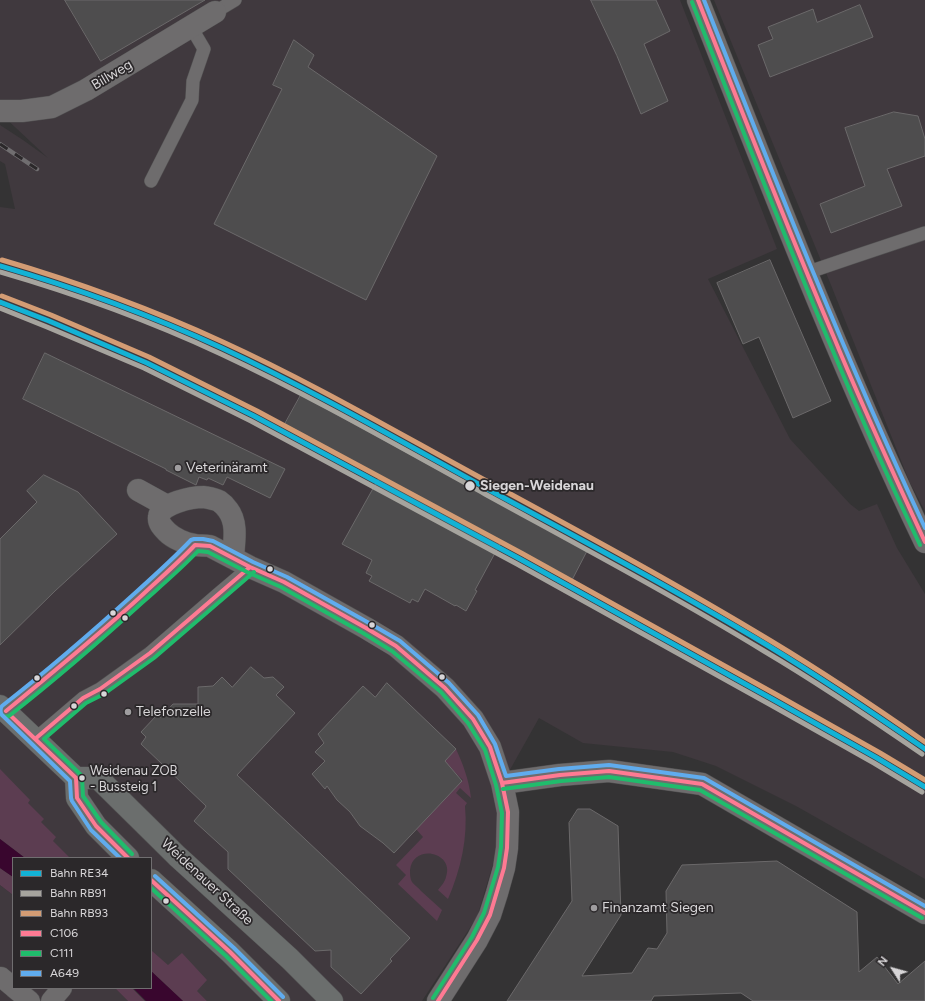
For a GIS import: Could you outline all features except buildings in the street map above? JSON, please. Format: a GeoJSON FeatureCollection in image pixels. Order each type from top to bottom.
{"type":"FeatureCollection","features":[{"type":"Feature","properties":{"kind":"main road"},"geometry":{"type":"LineString","coordinates":[[3,708],[76,778],[77,798],[96,826],[127,857]]}},
{"type":"Feature","properties":{"kind":"main road","name":"Weidenauer Straße"},"geometry":{"type":"LineString","coordinates":[[76,778],[98,778],[177,856],[290,959],[332,1001]]}},
{"type":"Feature","properties":{"kind":"main road"},"geometry":{"type":"LineString","coordinates":[[152,881],[230,952],[279,1001]]}},
{"type":"Feature","properties":{"kind":"street"},"geometry":{"type":"LineString","coordinates":[[698,0],[806,273],[862,403],[925,542]]}},
{"type":"Feature","properties":{"kind":"street","name":"Billweg"},"geometry":{"type":"LineString","coordinates":[[0,111],[22,112],[52,107],[86,90],[215,12]]}},
{"type":"Feature","properties":{"kind":"street"},"geometry":{"type":"LineString","coordinates":[[138,490],[167,506]]}},
{"type":"Feature","properties":{"kind":"street"},"geometry":{"type":"LineString","coordinates":[[242,562],[233,520],[229,510],[220,502],[206,497],[185,499],[167,506],[161,512],[159,517],[161,526],[168,534],[178,540],[195,545],[210,546],[242,562],[284,582],[353,620],[396,646],[445,688],[473,719],[490,747],[502,783],[508,812],[507,848],[504,868],[498,893],[490,915],[477,940],[438,1001]]}},
{"type":"Feature","properties":{"kind":"street"},"geometry":{"type":"LineString","coordinates":[[502,783],[560,775],[609,771],[702,784],[925,913]]}},
{"type":"Feature","properties":{"kind":"street"},"geometry":{"type":"LineString","coordinates":[[15,989],[30,1001]]}},
{"type":"Feature","properties":{"kind":"street"},"geometry":{"type":"LineString","coordinates":[[51,1001],[61,989]]}},
{"type":"Feature","properties":{"kind":"lane"},"geometry":{"type":"LineString","coordinates":[[215,12],[235,0]]}},
{"type":"Feature","properties":{"kind":"lane"},"geometry":{"type":"LineString","coordinates":[[151,181],[192,100],[193,81],[204,49],[191,27]]}},
{"type":"Feature","properties":{"kind":"lane"},"geometry":{"type":"LineString","coordinates":[[806,273],[925,233]]}},
{"type":"Feature","properties":{"kind":"lane"},"geometry":{"type":"LineString","coordinates":[[3,708],[57,670],[107,628],[181,560],[195,545]]}},
{"type":"Feature","properties":{"kind":"lane"},"geometry":{"type":"LineString","coordinates":[[35,739],[83,698],[100,689],[150,653],[217,595],[242,562]]}},
{"type":"Feature","properties":{"kind":"shaded area"},"geometry":{"type":"Polygon","coordinates":[[[0,0],[680,0],[777,249],[708,279],[790,439],[850,504],[859,511],[877,504],[897,548],[925,594],[925,879],[796,806],[716,766],[673,752],[583,743],[539,718],[502,784],[498,847],[477,917],[422,1001],[207,1001],[152,951],[152,857],[45,857],[0,820],[0,207],[15,209],[5,164],[0,161],[0,125],[48,158],[0,113],[0,0]]]}},
{"type":"Feature","properties":{"kind":"shaded area"},"geometry":{"type":"Polygon","coordinates":[[[714,0],[925,0],[925,511],[910,483],[831,285],[714,0]]]}},
{"type":"Feature","properties":{"kind":"shaded area"},"geometry":{"type":"Polygon","coordinates":[[[456,749],[469,785],[471,798],[460,788],[456,793],[467,803],[465,806],[466,818],[460,865],[448,899],[438,890],[443,884],[447,868],[445,862],[439,857],[432,854],[418,856],[413,862],[410,870],[411,881],[442,910],[437,921],[398,884],[406,875],[396,865],[423,837],[416,829],[463,780],[444,762],[456,749]]]}},
{"type":"Feature","properties":{"kind":"shaded area"},"geometry":{"type":"Polygon","coordinates":[[[0,769],[30,800],[28,803],[44,819],[41,822],[56,837],[53,841],[69,857],[24,857],[0,839],[0,769]]]}},
{"type":"Feature","properties":{"kind":"shaded area"},"geometry":{"type":"Polygon","coordinates":[[[0,839],[24,857],[12,857],[12,876],[0,868],[0,839]]]}},
{"type":"Feature","properties":{"kind":"shaded area"},"geometry":{"type":"Polygon","coordinates":[[[0,868],[12,876],[12,894],[0,885],[0,868]]]}},
{"type":"Feature","properties":{"kind":"shaded area"},"geometry":{"type":"Polygon","coordinates":[[[0,885],[12,894],[12,989],[116,989],[128,1001],[0,1001],[0,885]]]}},
{"type":"Feature","properties":{"kind":"shaded area"},"geometry":{"type":"Polygon","coordinates":[[[152,951],[168,965],[182,953],[207,980],[197,991],[207,1001],[183,1001],[152,972],[152,951]]]}},
{"type":"Feature","properties":{"kind":"shaded area"},"geometry":{"type":"Polygon","coordinates":[[[152,972],[183,1001],[146,1001],[134,989],[152,989],[152,972]]]}},
{"type":"Feature","properties":{"kind":"shaded area"},"geometry":{"type":"Polygon","coordinates":[[[116,989],[133,989],[145,1001],[128,1001],[116,989]]]}},
{"type":"Feature","properties":{"kind":"railway"},"geometry":{"type":"LineString","coordinates":[[0,144],[37,169]]}},
{"type":"Feature","properties":{"kind":"rail line","name":"RB93"},"geometry":{"type":"LineString","coordinates":[[2,260],[58,277],[169,318],[291,375],[702,600],[810,665],[925,742]]}},
{"type":"Feature","properties":{"kind":"rail line","name":"RE34"},"geometry":{"type":"LineString","coordinates":[[0,266],[85,293],[140,313],[195,336],[256,364],[358,417],[699,605],[767,645],[827,683],[925,749]]}},
{"type":"Feature","properties":{"kind":"rail line","name":"RB91"},"geometry":{"type":"LineString","coordinates":[[0,272],[57,289],[167,330],[255,370],[321,404],[695,610],[804,676],[922,754]]}},
{"type":"Feature","properties":{"kind":"rail line","name":"RB93"},"geometry":{"type":"LineString","coordinates":[[2,296],[51,315],[149,357],[257,411],[523,554],[777,695],[925,780]]}},
{"type":"Feature","properties":{"kind":"rail line","name":"RE34"},"geometry":{"type":"LineString","coordinates":[[0,302],[49,321],[147,363],[254,416],[520,559],[774,700],[925,787]]}},
{"type":"Feature","properties":{"kind":"rail line","name":"RB91"},"geometry":{"type":"LineString","coordinates":[[0,308],[144,368],[251,421],[517,564],[771,705],[922,792]]}},
{"type":"Feature","properties":{"kind":"transit line","name":"C106"},"geometry":{"type":"LineString","coordinates":[[698,0],[817,298],[925,542]]}},
{"type":"Feature","properties":{"kind":"transit line","name":"A649"},"geometry":{"type":"LineString","coordinates":[[704,0],[783,199],[838,332],[925,528]]}},
{"type":"Feature","properties":{"kind":"transit line","name":"C111"},"geometry":{"type":"LineString","coordinates":[[692,2],[812,302],[862,419],[920,545]]}},
{"type":"Feature","properties":{"kind":"transit line","name":"A649"},"geometry":{"type":"LineString","coordinates":[[119,857],[91,830],[72,801],[70,781],[2,715],[1,708],[103,622],[191,540],[203,539],[213,541],[253,562],[287,577],[400,641],[449,683],[478,715],[495,744],[506,776],[559,769],[609,765],[704,778],[925,906]]}},
{"type":"Feature","properties":{"kind":"transit line","name":"C106"},"geometry":{"type":"LineString","coordinates":[[6,711],[123,613],[195,545],[210,546],[250,567],[284,582],[396,646],[445,688],[473,719],[490,747],[502,783],[508,812],[507,848],[504,868],[490,915],[477,940],[438,1001]]}},
{"type":"Feature","properties":{"kind":"transit line","name":"C111"},"geometry":{"type":"LineString","coordinates":[[0,714],[5,717],[9,716],[44,688],[111,631],[198,551],[208,552],[281,587],[392,651],[441,692],[468,723],[485,750],[496,785],[502,813],[501,847],[498,867],[484,913],[472,937],[433,998]]}},
{"type":"Feature","properties":{"kind":"transit line","name":"C106"},"geometry":{"type":"LineString","coordinates":[[35,739],[83,698],[100,689],[150,653],[250,567]]}},
{"type":"Feature","properties":{"kind":"transit line","name":"C111"},"geometry":{"type":"LineString","coordinates":[[132,854],[101,822],[83,796],[81,775],[44,739],[86,703],[104,694],[154,658],[254,572]]}},
{"type":"Feature","properties":{"kind":"transit line","name":"C106"},"geometry":{"type":"LineString","coordinates":[[11,716],[76,778],[77,798],[96,826],[127,857]]}},
{"type":"Feature","properties":{"kind":"transit line","name":"C106"},"geometry":{"type":"LineString","coordinates":[[502,783],[560,775],[609,771],[702,784],[925,913]]}},
{"type":"Feature","properties":{"kind":"transit line","name":"C111"},"geometry":{"type":"LineString","coordinates":[[503,789],[561,781],[609,777],[700,790],[922,918]]}},
{"type":"Feature","properties":{"kind":"transit line","name":"A649"},"geometry":{"type":"LineString","coordinates":[[155,876],[234,948],[283,997]]}},
{"type":"Feature","properties":{"kind":"transit line","name":"C106"},"geometry":{"type":"LineString","coordinates":[[152,881],[230,952],[279,1001]]}},
{"type":"Feature","properties":{"kind":"transit line","name":"C111"},"geometry":{"type":"LineString","coordinates":[[152,889],[226,956],[271,1001]]}},
{"type":"Feature","properties":{"kind":"place","name":"Veterinäramt"},"geometry":{"type":"Point","coordinates":[178,468]}},
{"type":"Feature","properties":{"kind":"place","name":"Siegen-Weidenau"},"geometry":{"type":"Point","coordinates":[470,486]}},
{"type":"Feature","properties":{"kind":"place","name":"Telefonzelle"},"geometry":{"type":"Point","coordinates":[128,712]}},
{"type":"Feature","properties":{"kind":"place","name":"Weidenau ZOB - Bussteig 1"},"geometry":{"type":"Point","coordinates":[82,778]}},
{"type":"Feature","properties":{"kind":"place","name":"Finanzamt Siegen"},"geometry":{"type":"Point","coordinates":[594,908]}}]}
